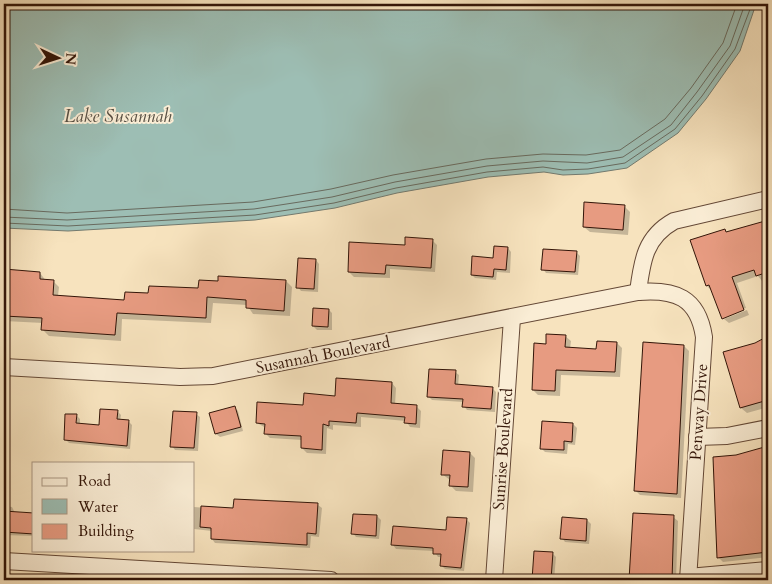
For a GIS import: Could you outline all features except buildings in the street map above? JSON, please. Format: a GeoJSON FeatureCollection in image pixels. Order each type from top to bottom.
{"type":"FeatureCollection","features":[{"type":"Feature","properties":{"kind":"street"},"geometry":{"type":"LineString","coordinates":[[638,292],[644,256],[660,228],[674,221],[768,199]]}},
{"type":"Feature","properties":{"kind":"street","name":"Penway Drive"},"geometry":{"type":"LineString","coordinates":[[638,292],[657,290],[672,293],[688,301],[702,322],[704,337],[688,579]]}},
{"type":"Feature","properties":{"kind":"street","name":"Susannah Boulevard"},"geometry":{"type":"LineString","coordinates":[[4,367],[180,377],[213,376],[638,292]]}},
{"type":"Feature","properties":{"kind":"street","name":"Sunrise Boulevard"},"geometry":{"type":"LineString","coordinates":[[494,580],[512,318]]}},
{"type":"Feature","properties":{"kind":"street"},"geometry":{"type":"LineString","coordinates":[[697,437],[727,436],[768,428]]}},
{"type":"Feature","properties":{"kind":"street"},"geometry":{"type":"LineString","coordinates":[[4,560],[331,580]]}},
{"type":"Feature","properties":{"kind":"street"},"geometry":{"type":"LineString","coordinates":[[688,579],[768,570]]}},
{"type":"Feature","properties":{"kind":"green space"},"geometry":{"type":"Polygon","coordinates":[[[4,574],[112,580],[4,580],[4,574]]]}},
{"type":"Feature","properties":{"kind":"water","name":"Lake Susannah"},"geometry":{"type":"Polygon","coordinates":[[[4,4],[760,4],[755,7],[740,51],[706,99],[678,133],[627,168],[588,174],[563,175],[544,172],[488,177],[397,193],[335,208],[255,220],[68,231],[4,228],[4,4]]]}}]}
